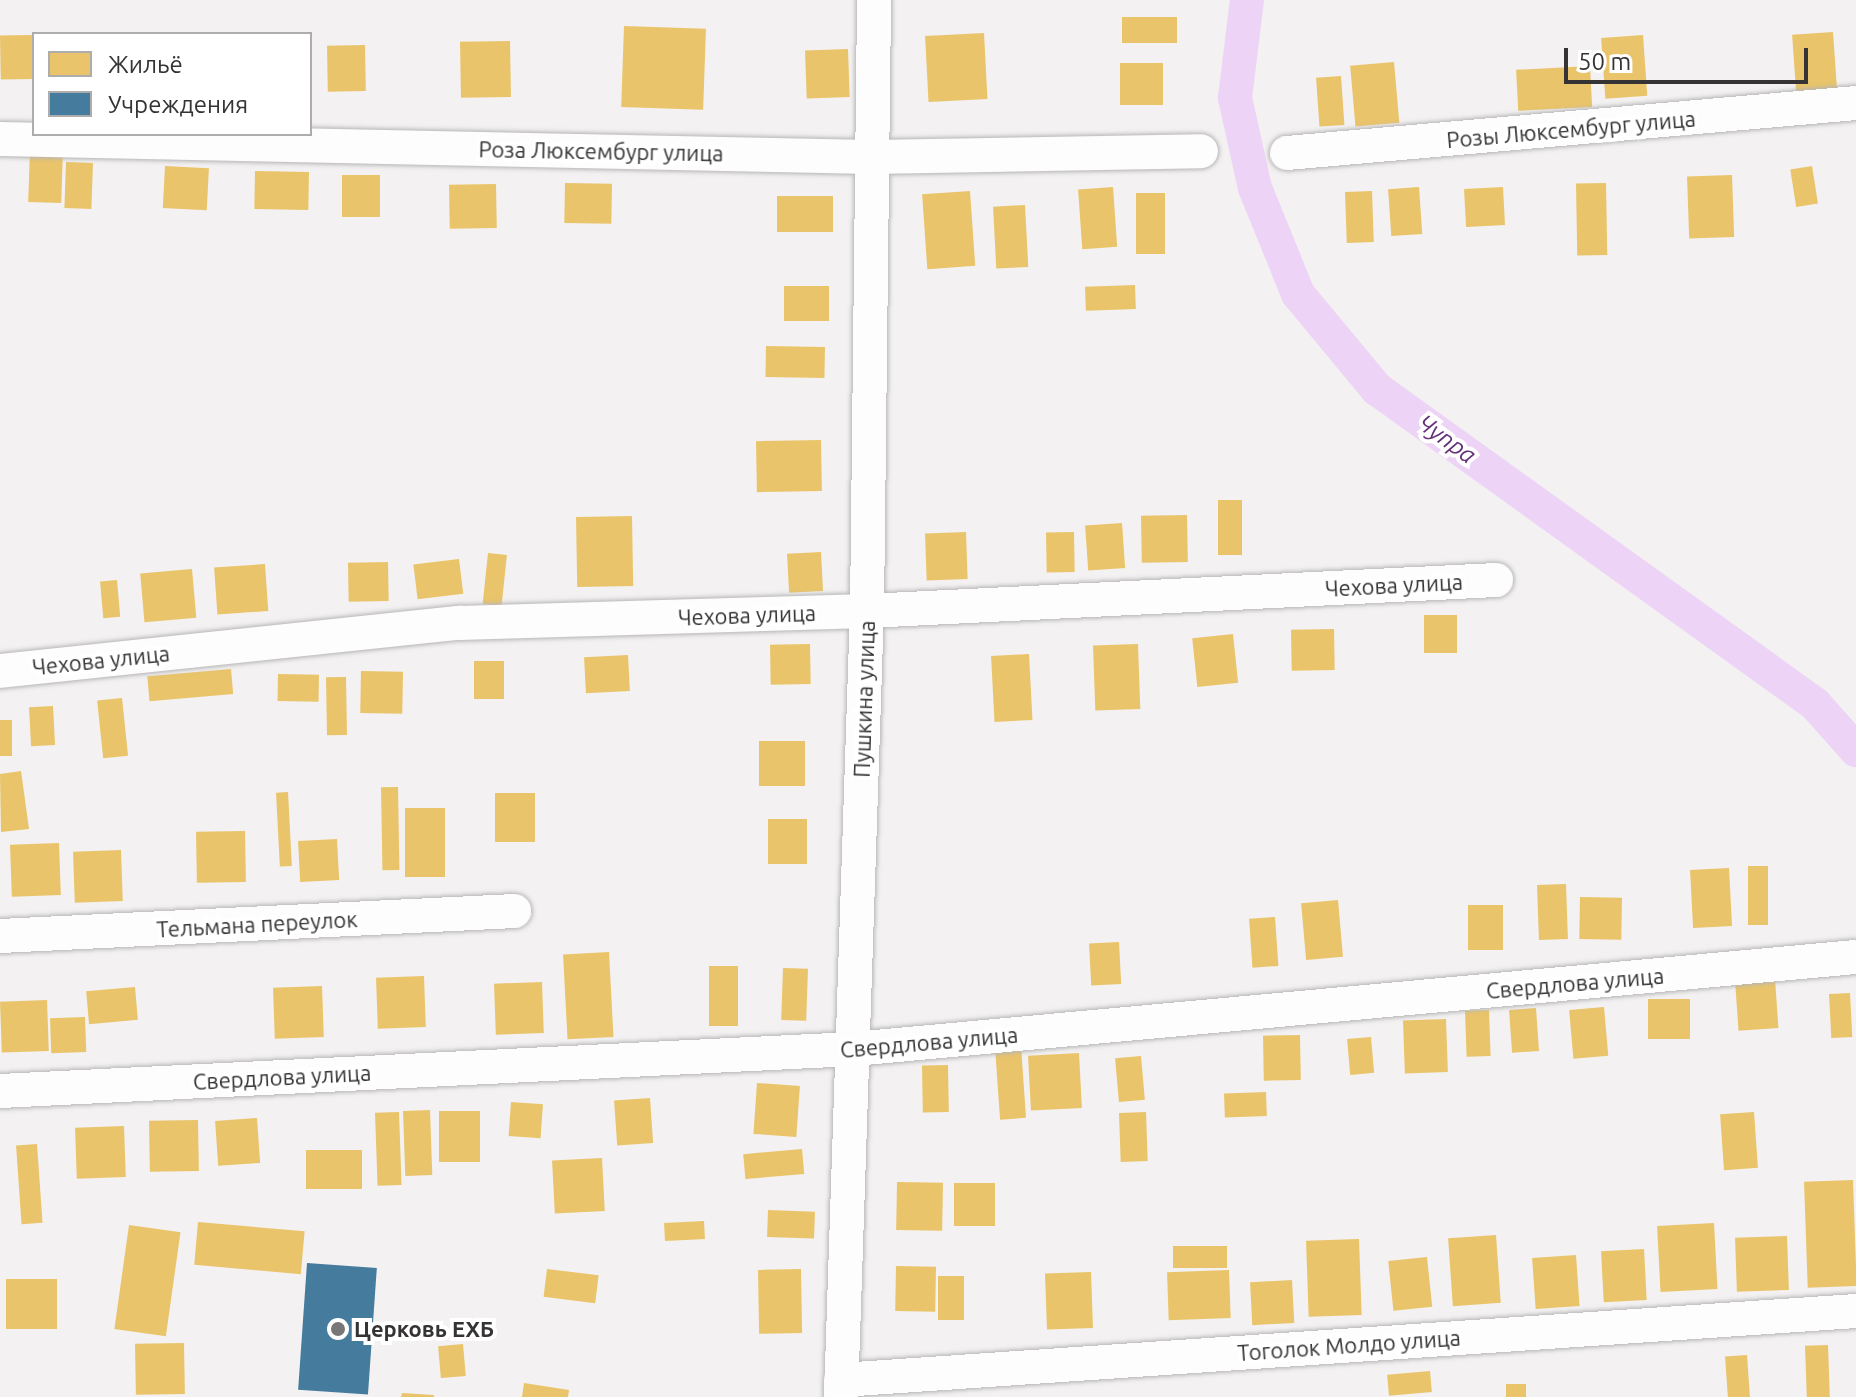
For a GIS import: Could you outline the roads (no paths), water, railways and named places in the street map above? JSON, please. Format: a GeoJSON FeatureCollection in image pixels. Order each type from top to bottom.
{"type":"FeatureCollection","features":[{"type":"Feature","properties":{"kind":"street","name":"Пушкина улица"},"geometry":{"type":"LineString","coordinates":[[841,1388],[867,611],[874,0]]}},
{"type":"Feature","properties":{"kind":"street","name":"Розы Люксембург улица"},"geometry":{"type":"LineString","coordinates":[[1287,153],[1856,103]]}},
{"type":"Feature","properties":{"kind":"street","name":"Роза Люксембург улица"},"geometry":{"type":"LineString","coordinates":[[0,139],[871,157],[1201,151]]}},
{"type":"Feature","properties":{"kind":"street","name":"Чехова улица"},"geometry":{"type":"LineString","coordinates":[[0,671],[459,623],[867,611],[1496,580]]}},
{"type":"Feature","properties":{"kind":"street","name":"Тельмана переулок"},"geometry":{"type":"LineString","coordinates":[[0,936],[514,911]]}},
{"type":"Feature","properties":{"kind":"street","name":"Свердлова улица"},"geometry":{"type":"LineString","coordinates":[[0,1091],[854,1049],[1856,957]]}},
{"type":"Feature","properties":{"kind":"street","name":"Тоголок Молдо улица"},"geometry":{"type":"LineString","coordinates":[[841,1388],[1856,1311]]}},
{"type":"Feature","properties":{"kind":"waterway","name":"Чупра"},"geometry":{"type":"LineString","coordinates":[[1247,0],[1235,98],[1255,188],[1298,294],[1377,389],[1815,704],[1856,750]]}},
{"type":"Feature","properties":{"kind":"place","name":"Церковь ЕХБ"},"geometry":{"type":"Point","coordinates":[338,1329]}}]}
